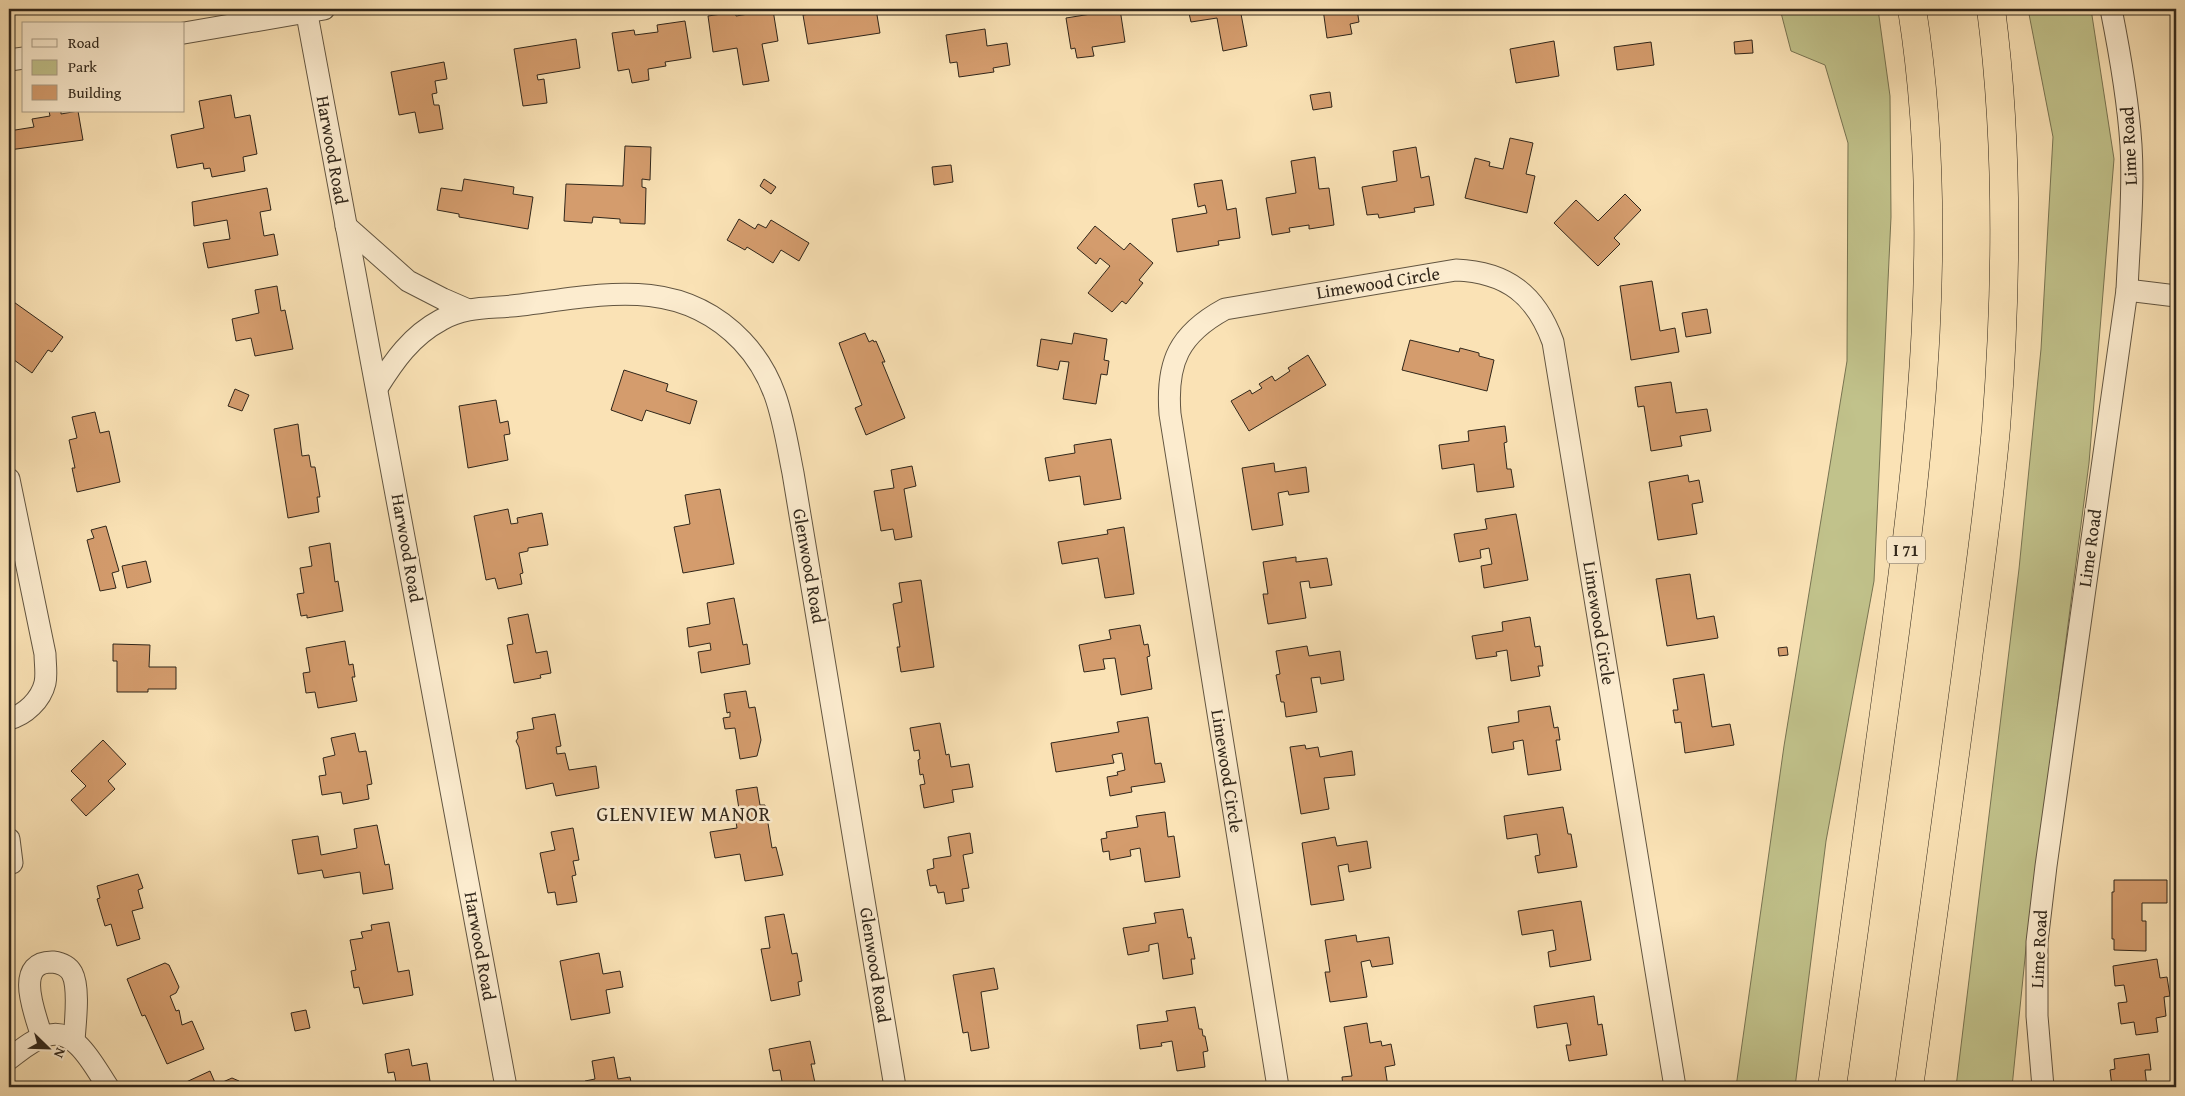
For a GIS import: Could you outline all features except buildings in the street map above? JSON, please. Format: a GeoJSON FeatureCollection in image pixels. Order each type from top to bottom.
{"type":"FeatureCollection","features":[{"type":"Feature","properties":{"kind":"highway","name":"I 71"},"geometry":{"type":"LineString","coordinates":[[1832,1087],[1903,574],[1918,450],[1926,330],[1928,231],[1925,134],[1912,9]]}},
{"type":"Feature","properties":{"kind":"highway"},"geometry":{"type":"LineString","coordinates":[[1909,1087],[1979,576],[1996,428],[2005,241],[2003,147],[1991,9]]}},
{"type":"Feature","properties":{"kind":"street","name":"Lime Road"},"geometry":{"type":"LineString","coordinates":[[2044,1087],[2037,1016],[2037,942],[2126,290],[2131,195],[2131,146],[2125,83],[2111,9]]}},
{"type":"Feature","properties":{"kind":"street"},"geometry":{"type":"LineString","coordinates":[[185,33],[312,10]]}},
{"type":"Feature","properties":{"kind":"street","name":"Harwood Road"},"geometry":{"type":"LineString","coordinates":[[312,10],[346,226],[506,1087]]}},
{"type":"Feature","properties":{"kind":"street"},"geometry":{"type":"LineString","coordinates":[[9,60],[22,58]]}},
{"type":"Feature","properties":{"kind":"street","name":"Glenwood Road"},"geometry":{"type":"LineString","coordinates":[[346,226],[408,280],[466,309]]}},
{"type":"Feature","properties":{"kind":"street","name":"Limewood Circle"},"geometry":{"type":"LineString","coordinates":[[1278,1087],[1170,414],[1168,396],[1172,368],[1183,344],[1191,333],[1205,320],[1225,309],[1456,270],[1477,271],[1489,274],[1512,285],[1537,310],[1553,342],[1675,1087]]}},
{"type":"Feature","properties":{"kind":"street"},"geometry":{"type":"LineString","coordinates":[[2126,290],[2176,296]]}},
{"type":"Feature","properties":{"kind":"street","name":"Glenwood Road"},"geometry":{"type":"LineString","coordinates":[[377,388],[398,354],[414,339],[441,320],[466,309],[496,308],[607,294],[645,294],[663,297],[697,309],[728,328],[748,347],[764,370],[779,403],[793,473],[894,1087]]}},
{"type":"Feature","properties":{"kind":"street"},"geometry":{"type":"LineString","coordinates":[[9,479],[45,654],[45,683],[39,697],[23,713],[9,719]]}},
{"type":"Feature","properties":{"kind":"street"},"geometry":{"type":"LineString","coordinates":[[9,839],[12,863]]}},
{"type":"Feature","properties":{"kind":"street"},"geometry":{"type":"LineString","coordinates":[[9,1059],[59,1038],[108,1087]]}},
{"type":"Feature","properties":{"kind":"green space"},"geometry":{"type":"Polygon","coordinates":[[[1780,9],[1878,9],[1890,96],[1891,217],[1874,581],[1826,841],[1795,1087],[1736,1087],[1784,746],[1847,361],[1848,143],[1825,65],[1791,51],[1780,9]]]}},
{"type":"Feature","properties":{"kind":"green space"},"geometry":{"type":"Polygon","coordinates":[[[2028,9],[2091,9],[2114,159],[2089,463],[2026,948],[2012,1087],[1956,1087],[2019,569],[2041,349],[2053,137],[2028,9]]]}},
{"type":"Feature","properties":{"kind":"district","name":"GLENVIEW MANOR"},"geometry":{"type":"Point","coordinates":[684,814]}}]}
